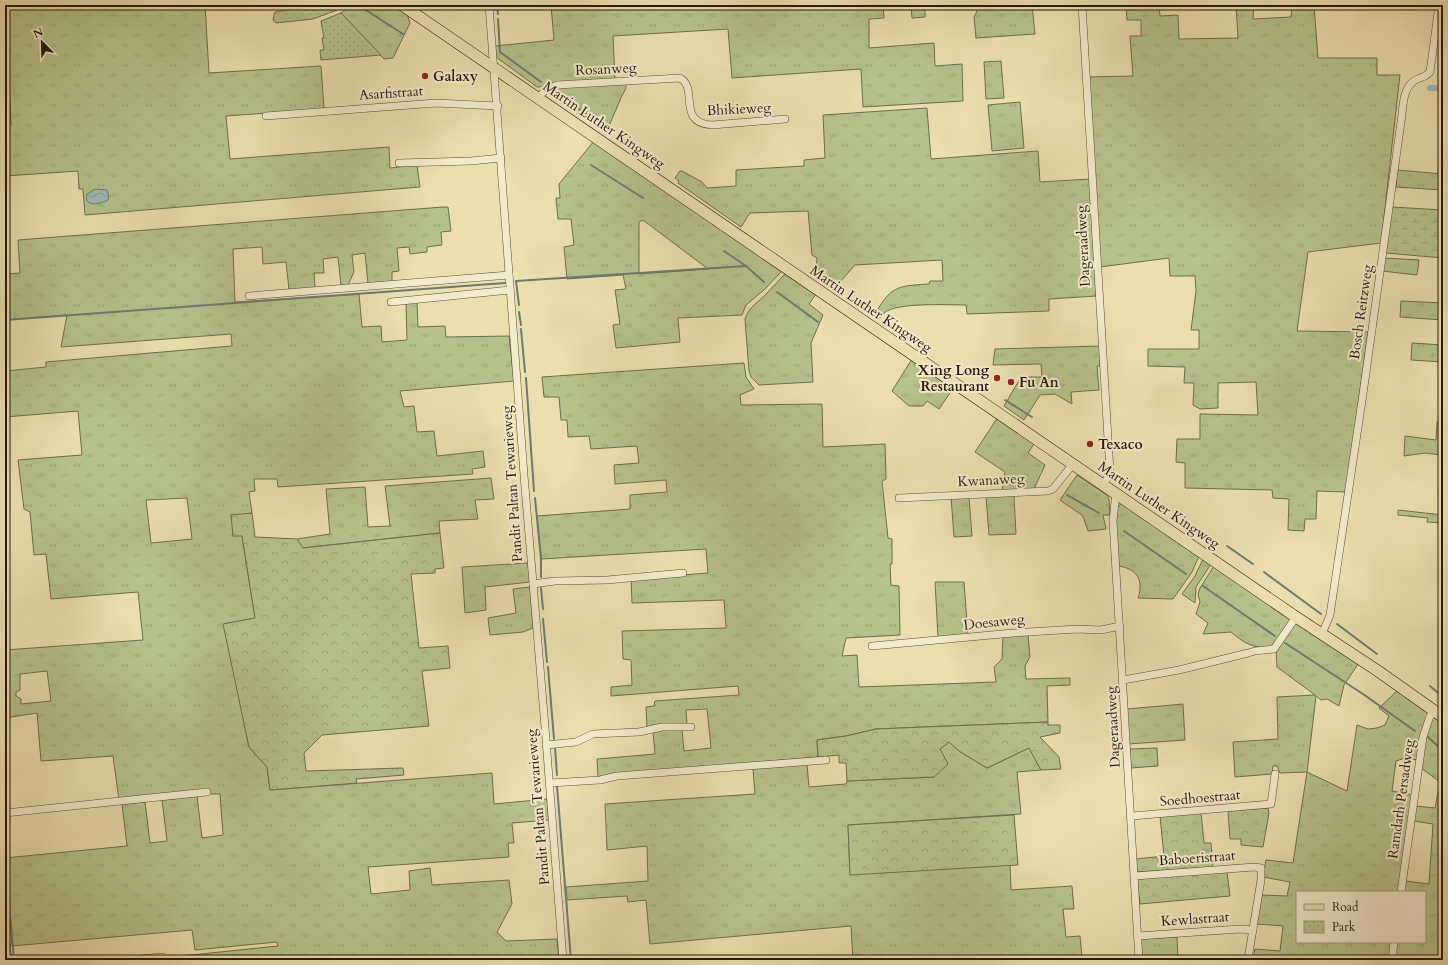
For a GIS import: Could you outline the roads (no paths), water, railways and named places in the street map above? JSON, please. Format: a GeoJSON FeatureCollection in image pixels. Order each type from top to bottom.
{"type":"FeatureCollection","features":[{"type":"Feature","properties":{"kind":"main road","name":"Martin Luther Kingweg"},"geometry":{"type":"LineString","coordinates":[[402,5],[696,205],[786,269],[1296,617],[1378,671],[1443,717]]}},
{"type":"Feature","properties":{"kind":"street","name":"Pandit Paltan Tewarieweg"},"geometry":{"type":"LineString","coordinates":[[489,5],[563,960]]}},
{"type":"Feature","properties":{"kind":"street","name":"Dageraadweg"},"geometry":{"type":"LineString","coordinates":[[1082,5],[1110,472],[1104,485]]}},
{"type":"Feature","properties":{"kind":"street","name":"Bosch Reitzweg"},"geometry":{"type":"LineString","coordinates":[[1322,634],[1330,615],[1407,88],[1414,81],[1427,76],[1430,72],[1439,5]]}},
{"type":"Feature","properties":{"kind":"street"},"geometry":{"type":"LineString","coordinates":[[1435,33],[1443,34]]}},
{"type":"Feature","properties":{"kind":"street","name":"Rosanweg"},"geometry":{"type":"LineString","coordinates":[[539,98],[545,90],[557,85],[680,78]]}},
{"type":"Feature","properties":{"kind":"street","name":"Bhikieweg"},"geometry":{"type":"LineString","coordinates":[[680,78],[685,80],[687,85],[689,104],[692,114],[695,120],[702,124],[712,125],[785,119]]}},
{"type":"Feature","properties":{"kind":"street","name":"Asarfistraat"},"geometry":{"type":"LineString","coordinates":[[266,116],[436,103],[498,106]]}},
{"type":"Feature","properties":{"kind":"street"},"geometry":{"type":"LineString","coordinates":[[399,162],[471,161],[500,158]]}},
{"type":"Feature","properties":{"kind":"street"},"geometry":{"type":"LineString","coordinates":[[249,296],[509,275]]}},
{"type":"Feature","properties":{"kind":"street"},"geometry":{"type":"LineString","coordinates":[[392,302],[510,290]]}},
{"type":"Feature","properties":{"kind":"street","name":"Kwanaweg"},"geometry":{"type":"LineString","coordinates":[[899,498],[1048,490],[1053,489],[1073,464]]}},
{"type":"Feature","properties":{"kind":"street","name":"Dageraadweg"},"geometry":{"type":"LineString","coordinates":[[1116,493],[1113,521],[1140,960]]}},
{"type":"Feature","properties":{"kind":"street"},"geometry":{"type":"LineString","coordinates":[[533,584],[555,581],[607,580],[683,573]]}},
{"type":"Feature","properties":{"kind":"street"},"geometry":{"type":"LineString","coordinates":[[1123,680],[1179,670],[1248,654],[1255,650],[1274,649],[1296,617]]}},
{"type":"Feature","properties":{"kind":"street","name":"Doesaweg"},"geometry":{"type":"LineString","coordinates":[[872,646],[1013,633],[1071,629],[1101,630],[1120,626]]}},
{"type":"Feature","properties":{"kind":"street","name":"Ramdath Persadweg"},"geometry":{"type":"LineString","coordinates":[[1401,891],[1423,737],[1433,710]]}},
{"type":"Feature","properties":{"kind":"street"},"geometry":{"type":"LineString","coordinates":[[546,745],[576,742],[593,734],[638,732],[662,727],[691,727]]}},
{"type":"Feature","properties":{"kind":"street"},"geometry":{"type":"LineString","coordinates":[[550,783],[600,780],[617,776],[826,760]]}},
{"type":"Feature","properties":{"kind":"street","name":"Soedhoestraat"},"geometry":{"type":"LineString","coordinates":[[1132,816],[1271,804],[1275,774]]}},
{"type":"Feature","properties":{"kind":"street"},"geometry":{"type":"LineString","coordinates":[[5,813],[207,792]]}},
{"type":"Feature","properties":{"kind":"street","name":"Baboeristraat"},"geometry":{"type":"LineString","coordinates":[[1135,876],[1249,867],[1261,868],[1261,880],[1253,930]]}},
{"type":"Feature","properties":{"kind":"street","name":"Kewlastraat"},"geometry":{"type":"LineString","coordinates":[[1138,936],[1240,929],[1253,930]]}},
{"type":"Feature","properties":{"kind":"street"},"geometry":{"type":"LineString","coordinates":[[5,930],[8,960]]}},
{"type":"Feature","properties":{"kind":"street"},"geometry":{"type":"LineString","coordinates":[[1248,959],[1253,930]]}},
{"type":"Feature","properties":{"kind":"street"},"geometry":{"type":"LineString","coordinates":[[1392,960],[1394,943]]}},
{"type":"Feature","properties":{"kind":"street"},"geometry":{"type":"LineString","coordinates":[[127,960],[162,957]]}},
{"type":"Feature","properties":{"kind":"water"},"geometry":{"type":"Polygon","coordinates":[[[95,189],[107,190],[109,197],[108,200],[97,204],[90,203],[86,198],[87,194],[95,189]]]}},
{"type":"Feature","properties":{"kind":"waterway"},"geometry":{"type":"LineString","coordinates":[[358,5],[403,34]]}},
{"type":"Feature","properties":{"kind":"waterway"},"geometry":{"type":"LineString","coordinates":[[497,5],[498,14]]}},
{"type":"Feature","properties":{"kind":"waterway"},"geometry":{"type":"LineString","coordinates":[[498,19],[500,52],[541,82]]}},
{"type":"Feature","properties":{"kind":"waterway"},"geometry":{"type":"LineString","coordinates":[[1430,88],[1443,88]]}},
{"type":"Feature","properties":{"kind":"waterway"},"geometry":{"type":"LineString","coordinates":[[557,93],[609,130]]}},
{"type":"Feature","properties":{"kind":"waterway"},"geometry":{"type":"LineString","coordinates":[[591,165],[643,198]]}},
{"type":"Feature","properties":{"kind":"waterway"},"geometry":{"type":"LineString","coordinates":[[724,251],[746,266],[764,282]]}},
{"type":"Feature","properties":{"kind":"waterway"},"geometry":{"type":"LineString","coordinates":[[519,305],[516,281],[746,266]]}},
{"type":"Feature","properties":{"kind":"waterway"},"geometry":{"type":"LineString","coordinates":[[814,267],[833,282]]}},
{"type":"Feature","properties":{"kind":"waterway"},"geometry":{"type":"LineString","coordinates":[[5,320],[505,283]]}},
{"type":"Feature","properties":{"kind":"waterway"},"geometry":{"type":"LineString","coordinates":[[777,292],[818,322]]}},
{"type":"Feature","properties":{"kind":"waterway"},"geometry":{"type":"LineString","coordinates":[[860,301],[871,307]]}},
{"type":"Feature","properties":{"kind":"waterway"},"geometry":{"type":"LineString","coordinates":[[519,312],[521,325]]}},
{"type":"Feature","properties":{"kind":"waterway"},"geometry":{"type":"LineString","coordinates":[[521,329],[525,372]]}},
{"type":"Feature","properties":{"kind":"waterway"},"geometry":{"type":"LineString","coordinates":[[526,378],[534,491]]}},
{"type":"Feature","properties":{"kind":"waterway"},"geometry":{"type":"LineString","coordinates":[[1005,400],[1032,417]]}},
{"type":"Feature","properties":{"kind":"waterway"},"geometry":{"type":"LineString","coordinates":[[1067,495],[1099,513]]}},
{"type":"Feature","properties":{"kind":"waterway"},"geometry":{"type":"LineString","coordinates":[[535,498],[541,559],[541,577]]}},
{"type":"Feature","properties":{"kind":"waterway"},"geometry":{"type":"LineString","coordinates":[[1124,531],[1186,574]]}},
{"type":"Feature","properties":{"kind":"waterway"},"geometry":{"type":"LineString","coordinates":[[1227,546],[1253,564]]}},
{"type":"Feature","properties":{"kind":"waterway"},"geometry":{"type":"LineString","coordinates":[[1264,572],[1321,614]]}},
{"type":"Feature","properties":{"kind":"waterway"},"geometry":{"type":"LineString","coordinates":[[1203,586],[1275,636]]}},
{"type":"Feature","properties":{"kind":"waterway"},"geometry":{"type":"LineString","coordinates":[[541,588],[543,609]]}},
{"type":"Feature","properties":{"kind":"waterway"},"geometry":{"type":"LineString","coordinates":[[543,619],[547,662]]}},
{"type":"Feature","properties":{"kind":"waterway"},"geometry":{"type":"LineString","coordinates":[[1337,624],[1377,654]]}},
{"type":"Feature","properties":{"kind":"waterway"},"geometry":{"type":"LineString","coordinates":[[1285,643],[1363,694],[1415,731]]}},
{"type":"Feature","properties":{"kind":"waterway"},"geometry":{"type":"LineString","coordinates":[[548,667],[554,739]]}},
{"type":"Feature","properties":{"kind":"waterway"},"geometry":{"type":"LineString","coordinates":[[1430,686],[1443,697]]}},
{"type":"Feature","properties":{"kind":"waterway"},"geometry":{"type":"LineString","coordinates":[[1428,737],[1443,751]]}},
{"type":"Feature","properties":{"kind":"waterway"},"geometry":{"type":"LineString","coordinates":[[555,748],[557,775]]}},
{"type":"Feature","properties":{"kind":"waterway"},"geometry":{"type":"LineString","coordinates":[[557,786],[571,960]]}},
{"type":"Feature","properties":{"kind":"waterway"},"geometry":{"type":"LineString","coordinates":[[5,860],[14,959]]}},
{"type":"Feature","properties":{"kind":"place","name":"Galaxy"},"geometry":{"type":"Point","coordinates":[425,76]}},
{"type":"Feature","properties":{"kind":"place","name":"Xing Long Restaurant"},"geometry":{"type":"Point","coordinates":[997,378]}},
{"type":"Feature","properties":{"kind":"place","name":"Fu An"},"geometry":{"type":"Point","coordinates":[1011,382]}},
{"type":"Feature","properties":{"kind":"place","name":"Texaco"},"geometry":{"type":"Point","coordinates":[1090,444]}}]}
